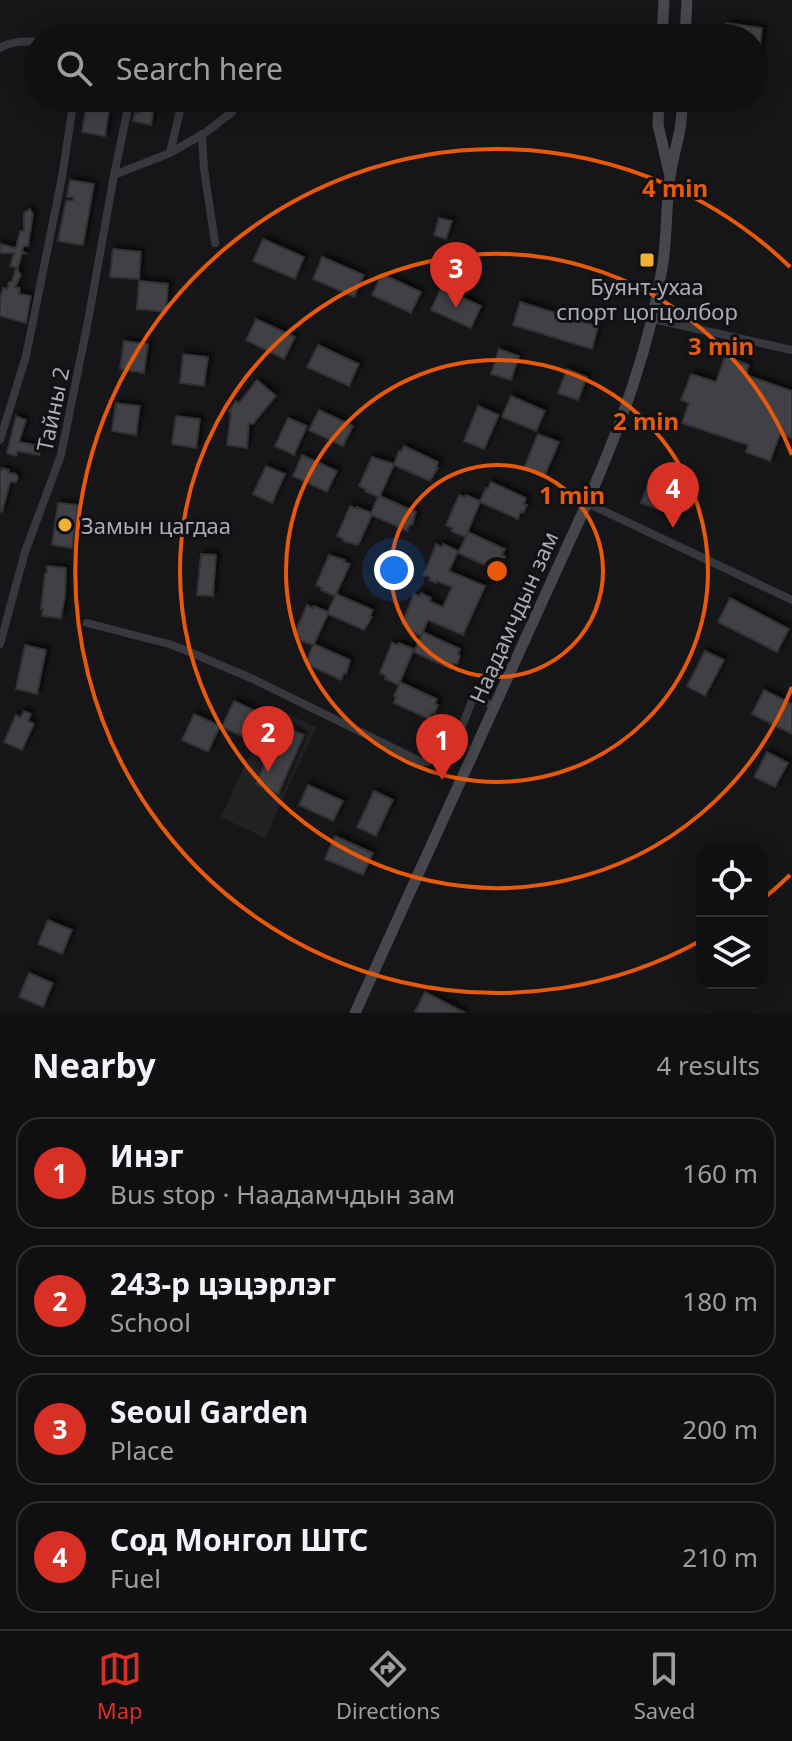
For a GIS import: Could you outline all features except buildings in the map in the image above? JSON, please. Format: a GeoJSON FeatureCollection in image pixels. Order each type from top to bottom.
{"type":"FeatureCollection","features":[{"type":"Feature","properties":{"kind":"main road"},"geometry":{"type":"LineString","coordinates":[[663,24],[664,0]]}},
{"type":"Feature","properties":{"kind":"main road"},"geometry":{"type":"LineString","coordinates":[[686,24],[687,0]]}},
{"type":"Feature","properties":{"kind":"main road","name":"Наадамчдын зам"},"geometry":{"type":"LineString","coordinates":[[658,112],[658,125],[670,177]]}},
{"type":"Feature","properties":{"kind":"main road","name":"Наадамчдын зам"},"geometry":{"type":"LineString","coordinates":[[355,1013],[587,503],[634,384],[653,319],[668,223],[670,177],[681,112]]}},
{"type":"Feature","properties":{"kind":"street"},"geometry":{"type":"LineString","coordinates":[[0,48],[6,44],[24,43]]}},
{"type":"Feature","properties":{"kind":"street"},"geometry":{"type":"LineString","coordinates":[[0,440],[26,356],[72,112]]}},
{"type":"Feature","properties":{"kind":"street","name":"Тайны 2"},"geometry":{"type":"LineString","coordinates":[[0,644],[25,552],[61,455],[127,112]]}},
{"type":"Feature","properties":{"kind":"street"},"geometry":{"type":"LineString","coordinates":[[170,153],[180,112]]}},
{"type":"Feature","properties":{"kind":"street"},"geometry":{"type":"LineString","coordinates":[[114,175],[170,153],[232,112]]}},
{"type":"Feature","properties":{"kind":"street"},"geometry":{"type":"LineString","coordinates":[[202,134],[215,243]]}},
{"type":"Feature","properties":{"kind":"street"},"geometry":{"type":"LineString","coordinates":[[653,319],[792,350]]}},
{"type":"Feature","properties":{"kind":"street"},"geometry":{"type":"LineString","coordinates":[[587,503],[792,600]]}},
{"type":"Feature","properties":{"kind":"street"},"geometry":{"type":"LineString","coordinates":[[87,623],[185,650],[253,679],[422,762],[430,762],[443,754],[462,728],[473,698],[494,706]]}},
{"type":"Feature","properties":{"kind":"shaded area"},"geometry":{"type":"Polygon","coordinates":[[[272,707],[316,727],[265,838],[221,817],[272,707]]]}},
{"type":"Feature","properties":{"kind":"place","name":"Буянт-ухаа спорт цогцолбор"},"geometry":{"type":"Point","coordinates":[647,260]}},
{"type":"Feature","properties":{"kind":"place","name":"Seoul Garden"},"geometry":{"type":"Point","coordinates":[456,308]}},
{"type":"Feature","properties":{"kind":"place","name":"Замын цагдаа"},"geometry":{"type":"Point","coordinates":[65,525]}},
{"type":"Feature","properties":{"kind":"place","name":"Сод Монгол ШТС"},"geometry":{"type":"Point","coordinates":[673,528]}},
{"type":"Feature","properties":{"kind":"place","name":"243-р цэцэрлэг"},"geometry":{"type":"Point","coordinates":[268,772]}},
{"type":"Feature","properties":{"kind":"place","name":"Инэг"},"geometry":{"type":"Point","coordinates":[442,780]}}]}
